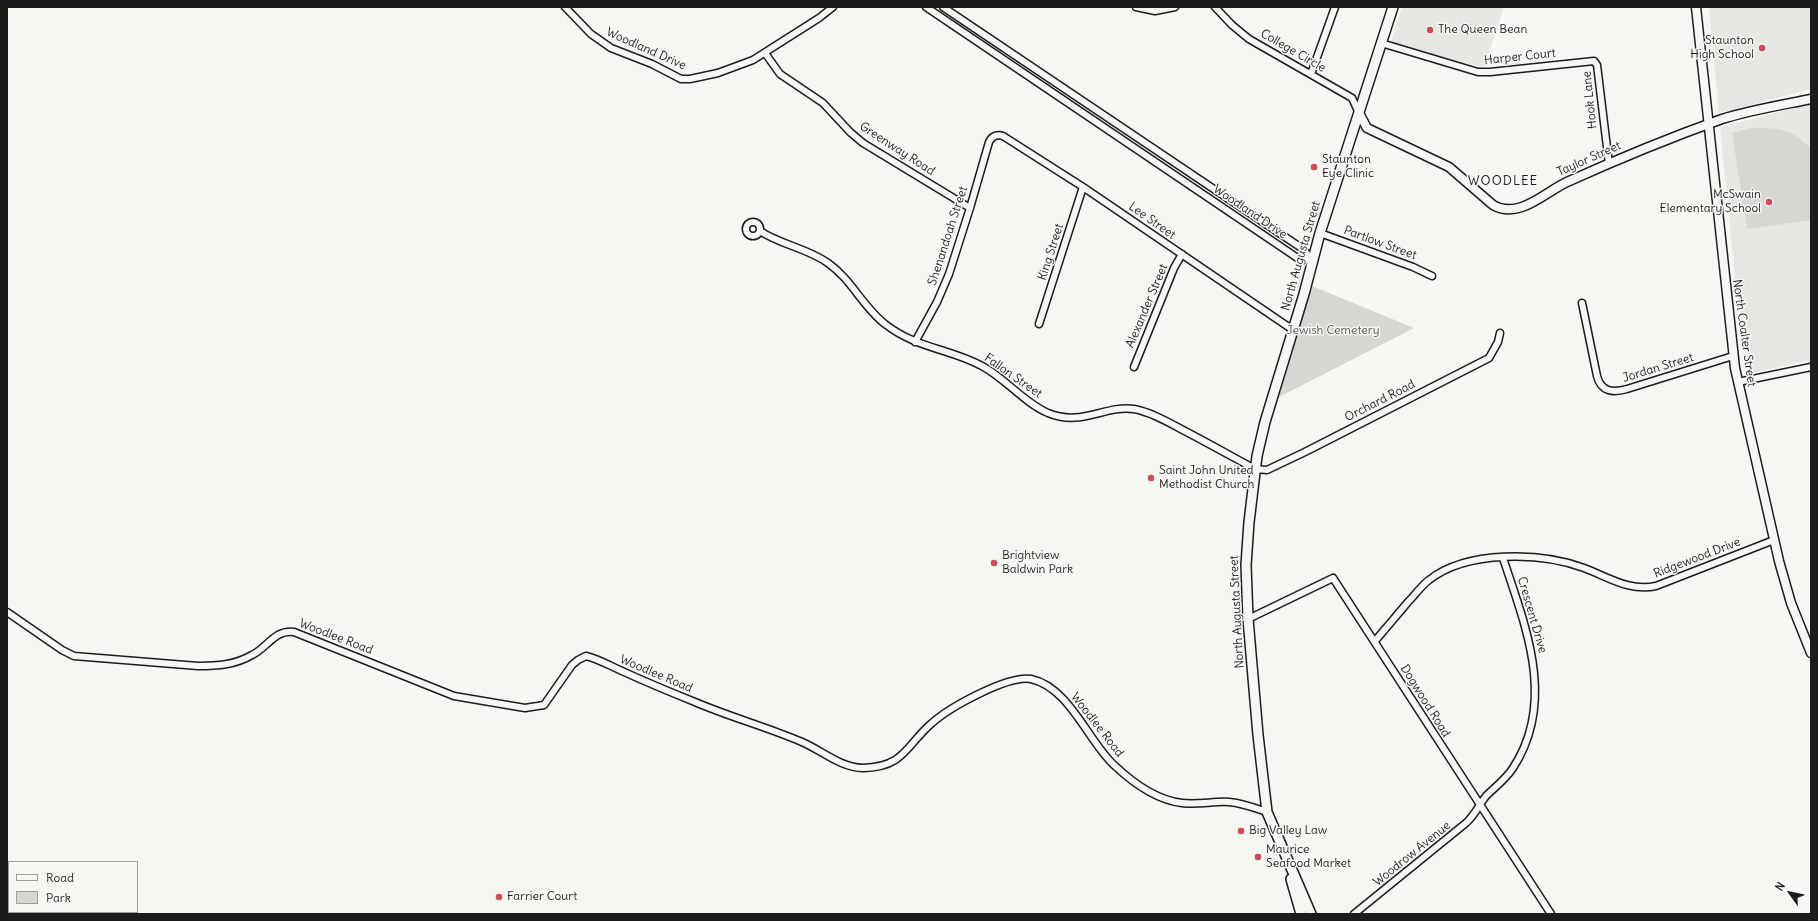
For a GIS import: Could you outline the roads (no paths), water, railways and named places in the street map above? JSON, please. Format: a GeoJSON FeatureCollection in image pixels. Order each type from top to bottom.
{"type":"FeatureCollection","features":[{"type":"Feature","properties":{"kind":"main road","name":"North Augusta Street"},"geometry":{"type":"LineString","coordinates":[[1311,914],[1267,812],[1248,619],[1246,558],[1250,502],[1265,422],[1320,233],[1393,7]]}},
{"type":"Feature","properties":{"kind":"main road"},"geometry":{"type":"LineString","coordinates":[[1284,852],[1300,914]]}},
{"type":"Feature","properties":{"kind":"street","name":"Woodland Drive"},"geometry":{"type":"LineString","coordinates":[[565,7],[601,42],[652,64],[681,79],[690,79],[742,66],[819,18],[833,7]]}},
{"type":"Feature","properties":{"kind":"street","name":"Woodland Drive"},"geometry":{"type":"LineString","coordinates":[[926,7],[1299,258],[1312,260]]}},
{"type":"Feature","properties":{"kind":"street","name":"Woodland Drive"},"geometry":{"type":"LineString","coordinates":[[943,7],[1303,249],[1312,260]]}},
{"type":"Feature","properties":{"kind":"street"},"geometry":{"type":"LineString","coordinates":[[1136,7],[1155,11],[1175,7]]}},
{"type":"Feature","properties":{"kind":"street","name":"College Circle"},"geometry":{"type":"LineString","coordinates":[[1215,7],[1243,34],[1352,98],[1359,113]]}},
{"type":"Feature","properties":{"kind":"street"},"geometry":{"type":"LineString","coordinates":[[1311,74],[1335,7]]}},
{"type":"Feature","properties":{"kind":"street","name":"North Coalter Street"},"geometry":{"type":"LineString","coordinates":[[1696,7],[1702,50],[1708,125],[1733,356],[1774,540],[1791,603],[1811,653]]}},
{"type":"Feature","properties":{"kind":"street","name":"Harper Court"},"geometry":{"type":"LineString","coordinates":[[1381,43],[1467,69],[1486,72],[1593,60]]}},
{"type":"Feature","properties":{"kind":"street","name":"Greenway Road"},"geometry":{"type":"LineString","coordinates":[[765,53],[780,74],[822,103],[850,132],[863,143],[970,208]]}},
{"type":"Feature","properties":{"kind":"street","name":"Hook Lane"},"geometry":{"type":"LineString","coordinates":[[1593,60],[1597,65],[1608,164]]}},
{"type":"Feature","properties":{"kind":"street","name":"Taylor Street"},"geometry":{"type":"LineString","coordinates":[[1359,113],[1367,128],[1449,168],[1493,205],[1504,210],[1513,210],[1523,207],[1559,186],[1650,146],[1735,116],[1811,99]]}},
{"type":"Feature","properties":{"kind":"street","name":"Shenandoah Street"},"geometry":{"type":"LineString","coordinates":[[915,342],[946,282],[970,208],[989,142],[992,137],[996,136]]}},
{"type":"Feature","properties":{"kind":"street","name":"Lee Street"},"geometry":{"type":"LineString","coordinates":[[996,136],[1004,136],[1083,187],[1293,330]]}},
{"type":"Feature","properties":{"kind":"street","name":"King Street"},"geometry":{"type":"LineString","coordinates":[[1039,324],[1083,187]]}},
{"type":"Feature","properties":{"kind":"street","name":"Fallon Street"},"geometry":{"type":"LineString","coordinates":[[760,231],[782,244],[812,254],[828,263],[844,277],[865,305],[892,329],[915,342],[965,358],[982,366],[1041,409],[1065,417],[1079,417],[1121,409],[1141,411],[1171,424],[1255,469]]}},
{"type":"Feature","properties":{"kind":"street","name":"Partlow Street"},"geometry":{"type":"LineString","coordinates":[[1320,233],[1414,267],[1432,276]]}},
{"type":"Feature","properties":{"kind":"street","name":"Alexander Street"},"geometry":{"type":"LineString","coordinates":[[1134,367],[1174,268],[1182,254]]}},
{"type":"Feature","properties":{"kind":"street","name":"Jordan Street"},"geometry":{"type":"LineString","coordinates":[[1582,304],[1596,376],[1600,385],[1608,390],[1618,392],[1733,356]]}},
{"type":"Feature","properties":{"kind":"street","name":"Orchard Road"},"geometry":{"type":"LineString","coordinates":[[1255,469],[1267,470],[1306,452],[1489,358],[1498,342],[1500,333]]}},
{"type":"Feature","properties":{"kind":"street"},"geometry":{"type":"LineString","coordinates":[[1738,382],[1811,367]]}},
{"type":"Feature","properties":{"kind":"street","name":"Ridgewood Drive"},"geometry":{"type":"LineString","coordinates":[[1375,641],[1423,585],[1430,579],[1461,564],[1503,558],[1555,560],[1575,565],[1626,585],[1647,588],[1656,586],[1774,540]]}},
{"type":"Feature","properties":{"kind":"street","name":"Crescent Drive"},"geometry":{"type":"LineString","coordinates":[[1480,807],[1485,798],[1516,764],[1530,729],[1534,701],[1535,672],[1530,640],[1503,558]]}},
{"type":"Feature","properties":{"kind":"street","name":"Dogwood Road"},"geometry":{"type":"LineString","coordinates":[[1248,619],[1333,578],[1550,914]]}},
{"type":"Feature","properties":{"kind":"street","name":"Woodlee Road"},"geometry":{"type":"LineString","coordinates":[[7,612],[62,650],[74,656],[191,666],[218,666],[235,662],[258,652],[277,635],[290,631],[454,696],[526,708],[544,705],[572,665],[586,656],[696,703],[799,741],[847,765],[861,768],[883,765],[896,760],[931,724],[952,709],[1005,682],[1018,679],[1032,680],[1044,684],[1056,692],[1066,702],[1112,763],[1152,793],[1168,800],[1182,803],[1228,802],[1267,812]]}},
{"type":"Feature","properties":{"kind":"street","name":"Woodrow Avenue"},"geometry":{"type":"LineString","coordinates":[[1354,914],[1464,825],[1480,807]]}},
{"type":"Feature","properties":{"kind":"place","name":"The Queen Bean"},"geometry":{"type":"Point","coordinates":[1430,30]}},
{"type":"Feature","properties":{"kind":"place","name":"Staunton High School"},"geometry":{"type":"Point","coordinates":[1762,48]}},
{"type":"Feature","properties":{"kind":"place","name":"Staunton Eye Clinic"},"geometry":{"type":"Point","coordinates":[1314,167]}},
{"type":"Feature","properties":{"kind":"place","name":"McSwain Elementary School"},"geometry":{"type":"Point","coordinates":[1769,202]}},
{"type":"Feature","properties":{"kind":"place","name":"Saint John United Methodist Church"},"geometry":{"type":"Point","coordinates":[1151,478]}},
{"type":"Feature","properties":{"kind":"place","name":"Brightview Baldwin Park"},"geometry":{"type":"Point","coordinates":[994,563]}},
{"type":"Feature","properties":{"kind":"place","name":"Big Valley Law"},"geometry":{"type":"Point","coordinates":[1241,831]}},
{"type":"Feature","properties":{"kind":"place","name":"Maurice Seafood Market"},"geometry":{"type":"Point","coordinates":[1258,857]}},
{"type":"Feature","properties":{"kind":"place","name":"Farrier Court"},"geometry":{"type":"Point","coordinates":[499,897]}},
{"type":"Feature","properties":{"kind":"district","name":"WOODLEE"},"geometry":{"type":"Point","coordinates":[1503,181]}},
{"type":"Feature","properties":{"kind":"park label","name":"Jewish Cemetery"},"geometry":{"type":"Point","coordinates":[1333,331]}}]}
